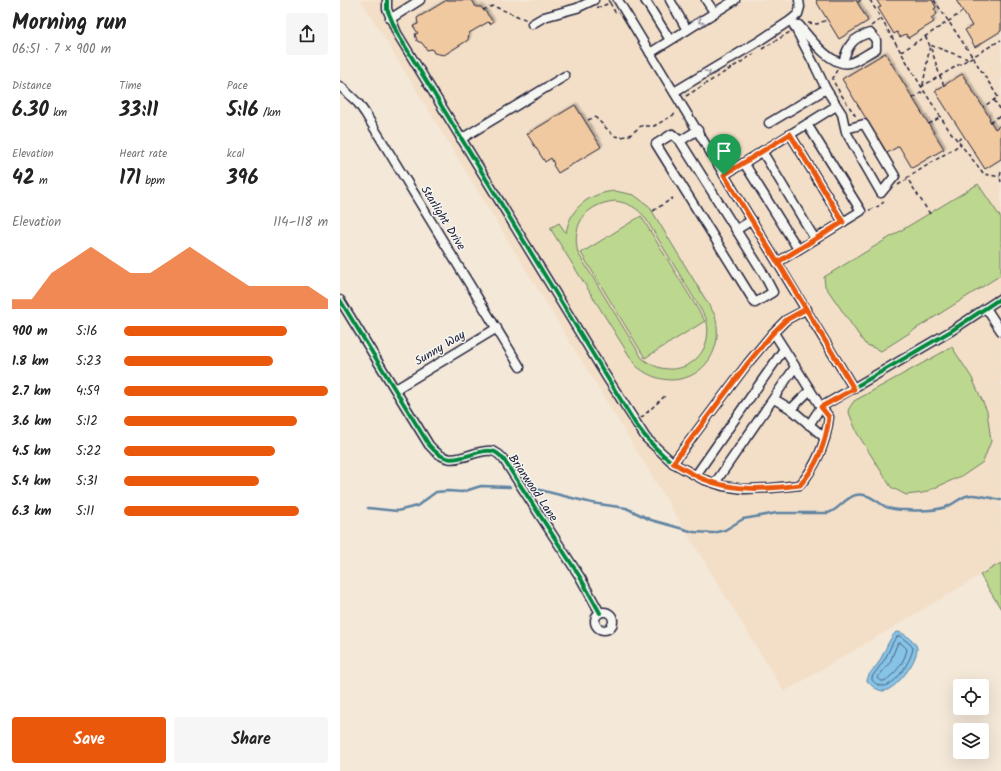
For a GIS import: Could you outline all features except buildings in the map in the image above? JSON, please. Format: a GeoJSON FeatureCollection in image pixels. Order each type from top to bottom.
{"type":"FeatureCollection","features":[{"type":"Feature","properties":{"kind":"street"},"geometry":{"type":"LineString","coordinates":[[387,0],[387,9],[390,19],[397,33],[635,423],[646,438],[673,463],[715,483],[744,489],[800,485],[810,474],[816,464],[825,438],[829,417],[821,407],[774,333]]}},
{"type":"Feature","properties":{"kind":"street"},"geometry":{"type":"LineString","coordinates":[[390,19],[420,0]]}},
{"type":"Feature","properties":{"kind":"street"},"geometry":{"type":"LineString","coordinates":[[533,24],[544,17],[577,8],[594,0]]}},
{"type":"Feature","properties":{"kind":"street"},"geometry":{"type":"LineString","coordinates":[[618,0],[854,389]]}},
{"type":"Feature","properties":{"kind":"street"},"geometry":{"type":"LineString","coordinates":[[645,0],[670,40]]}},
{"type":"Feature","properties":{"kind":"street"},"geometry":{"type":"LineString","coordinates":[[670,0],[687,30]]}},
{"type":"Feature","properties":{"kind":"street"},"geometry":{"type":"LineString","coordinates":[[706,0],[714,12]]}},
{"type":"Feature","properties":{"kind":"street"},"geometry":{"type":"LineString","coordinates":[[799,0],[800,7],[795,29],[826,89],[842,114],[846,132],[881,193],[895,176],[864,124],[846,129]]}},
{"type":"Feature","properties":{"kind":"street"},"geometry":{"type":"LineString","coordinates":[[650,52],[732,1]]}},
{"type":"Feature","properties":{"kind":"street"},"geometry":{"type":"LineString","coordinates":[[674,92],[756,43],[796,22]]}},
{"type":"Feature","properties":{"kind":"street"},"geometry":{"type":"LineString","coordinates":[[796,22],[823,52],[841,62]]}},
{"type":"Feature","properties":{"kind":"street"},"geometry":{"type":"LineString","coordinates":[[461,138],[565,76]]}},
{"type":"Feature","properties":{"kind":"street","name":"Starlight Drive"},"geometry":{"type":"LineString","coordinates":[[340,86],[358,103],[365,113],[520,367]]}},
{"type":"Feature","properties":{"kind":"street"},"geometry":{"type":"LineString","coordinates":[[769,123],[826,89]]}},
{"type":"Feature","properties":{"kind":"street"},"geometry":{"type":"LineString","coordinates":[[724,175],[836,106]]}},
{"type":"Feature","properties":{"kind":"street"},"geometry":{"type":"LineString","coordinates":[[778,262],[861,211],[807,124]]}},
{"type":"Feature","properties":{"kind":"street"},"geometry":{"type":"LineString","coordinates":[[680,141],[698,130]]}},
{"type":"Feature","properties":{"kind":"street"},"geometry":{"type":"LineString","coordinates":[[672,134],[680,141],[774,292],[755,303],[656,144],[672,134]]}},
{"type":"Feature","properties":{"kind":"street"},"geometry":{"type":"LineString","coordinates":[[790,134],[843,222]]}},
{"type":"Feature","properties":{"kind":"street"},"geometry":{"type":"LineString","coordinates":[[762,152],[815,239]]}},
{"type":"Feature","properties":{"kind":"street"},"geometry":{"type":"LineString","coordinates":[[744,163],[798,249]]}},
{"type":"Feature","properties":{"kind":"street"},"geometry":{"type":"LineString","coordinates":[[736,230],[752,220]]}},
{"type":"Feature","properties":{"kind":"street"},"geometry":{"type":"LineString","coordinates":[[809,425],[821,407],[951,331],[1001,298]]}},
{"type":"Feature","properties":{"kind":"street"},"geometry":{"type":"LineString","coordinates":[[340,300],[396,389]]}},
{"type":"Feature","properties":{"kind":"street"},"geometry":{"type":"LineString","coordinates":[[986,308],[1000,329]]}},
{"type":"Feature","properties":{"kind":"street"},"geometry":{"type":"LineString","coordinates":[[673,463],[748,363],[786,320],[806,309]]}},
{"type":"Feature","properties":{"kind":"street","name":"Sunny Way"},"geometry":{"type":"LineString","coordinates":[[396,389],[497,328]]}},
{"type":"Feature","properties":{"kind":"street"},"geometry":{"type":"LineString","coordinates":[[696,475],[784,350]]}},
{"type":"Feature","properties":{"kind":"street"},"geometry":{"type":"LineString","coordinates":[[715,483],[796,367]]}},
{"type":"Feature","properties":{"kind":"street","name":"Briarwood Lane"},"geometry":{"type":"LineString","coordinates":[[396,389],[429,445],[435,452],[444,458],[457,460],[484,451],[493,451],[504,460],[580,577],[600,613]]}},
{"type":"Feature","properties":{"kind":"street"},"geometry":{"type":"LineString","coordinates":[[791,409],[810,390]]}},
{"type":"Feature","properties":{"kind":"street"},"geometry":{"type":"LineString","coordinates":[[774,399],[791,409],[825,438]]}},
{"type":"Feature","properties":{"kind":"path"},"geometry":{"type":"LineString","coordinates":[[870,0],[900,52],[941,117],[984,174],[1000,177]]}},
{"type":"Feature","properties":{"kind":"path"},"geometry":{"type":"LineString","coordinates":[[934,0],[998,97]]}},
{"type":"Feature","properties":{"kind":"path"},"geometry":{"type":"LineString","coordinates":[[483,10],[493,6],[533,24]]}},
{"type":"Feature","properties":{"kind":"path"},"geometry":{"type":"LineString","coordinates":[[900,52],[949,22],[963,11]]}},
{"type":"Feature","properties":{"kind":"path"},"geometry":{"type":"LineString","coordinates":[[796,22],[813,25],[827,20]]}},
{"type":"Feature","properties":{"kind":"path"},"geometry":{"type":"LineString","coordinates":[[925,36],[930,45],[944,85]]}},
{"type":"Feature","properties":{"kind":"path"},"geometry":{"type":"LineString","coordinates":[[922,86],[1001,40]]}},
{"type":"Feature","properties":{"kind":"path"},"geometry":{"type":"LineString","coordinates":[[922,86],[930,45]]}},
{"type":"Feature","properties":{"kind":"path"},"geometry":{"type":"LineString","coordinates":[[930,45],[968,59]]}},
{"type":"Feature","properties":{"kind":"path"},"geometry":{"type":"LineString","coordinates":[[841,62],[833,79],[835,86],[840,91],[861,125]]}},
{"type":"Feature","properties":{"kind":"path"},"geometry":{"type":"LineString","coordinates":[[913,98],[924,91]]}},
{"type":"Feature","properties":{"kind":"path"},"geometry":{"type":"LineString","coordinates":[[983,107],[1001,96]]}},
{"type":"Feature","properties":{"kind":"path"},"geometry":{"type":"LineString","coordinates":[[994,100],[1001,110]]}},
{"type":"Feature","properties":{"kind":"path"},"geometry":{"type":"LineString","coordinates":[[588,120],[595,117],[614,136],[620,137],[630,135],[641,126],[654,126],[677,113]]}},
{"type":"Feature","properties":{"kind":"path"},"geometry":{"type":"LineString","coordinates":[[990,122],[1001,115]]}},
{"type":"Feature","properties":{"kind":"path"},"geometry":{"type":"LineString","coordinates":[[929,124],[941,117]]}},
{"type":"Feature","properties":{"kind":"path"},"geometry":{"type":"LineString","coordinates":[[958,140],[964,136]]}},
{"type":"Feature","properties":{"kind":"path"},"geometry":{"type":"LineString","coordinates":[[930,214],[908,178],[961,144]]}},
{"type":"Feature","properties":{"kind":"path"},"geometry":{"type":"LineString","coordinates":[[1001,172],[1001,182]]}},
{"type":"Feature","properties":{"kind":"path"},"geometry":{"type":"LineString","coordinates":[[653,211],[673,198]]}},
{"type":"Feature","properties":{"kind":"path"},"geometry":{"type":"LineString","coordinates":[[635,423],[666,395]]}},
{"type":"Feature","properties":{"kind":"shaded area"},"geometry":{"type":"Polygon","coordinates":[[[361,0],[1001,0],[1001,563],[784,692],[361,0]]]}},
{"type":"Feature","properties":{"kind":"green space"},"geometry":{"type":"Polygon","coordinates":[[[978,184],[1001,218],[1001,275],[881,351],[865,344],[825,286],[824,277],[978,184]]]}},
{"type":"Feature","properties":{"kind":"green space"},"geometry":{"type":"Polygon","coordinates":[[[615,191],[634,195],[649,206],[715,315],[717,334],[714,350],[707,363],[696,373],[682,379],[667,380],[651,375],[635,365],[550,228],[559,223],[566,233],[568,224],[577,209],[590,198],[606,192],[615,191]],[[615,201],[596,206],[583,217],[577,233],[576,243],[578,253],[642,358],[654,366],[667,369],[679,368],[690,364],[699,356],[705,345],[708,333],[706,318],[646,219],[636,209],[615,201]]]}},
{"type":"Feature","properties":{"kind":"green space"},"geometry":{"type":"Polygon","coordinates":[[[641,216],[705,321],[645,358],[581,253],[641,216]]]}},
{"type":"Feature","properties":{"kind":"green space"},"geometry":{"type":"Polygon","coordinates":[[[952,347],[972,378],[987,411],[991,441],[983,462],[964,475],[923,493],[906,495],[891,487],[857,433],[848,410],[854,401],[952,347]]]}},
{"type":"Feature","properties":{"kind":"green space"},"geometry":{"type":"Polygon","coordinates":[[[1001,563],[1001,609],[980,575],[1001,563]]]}},
{"type":"Feature","properties":{"kind":"water"},"geometry":{"type":"Polygon","coordinates":[[[896,632],[903,634],[912,640],[917,648],[916,654],[910,667],[899,681],[888,690],[883,691],[876,689],[867,681],[870,673],[877,665],[890,640],[896,632]]]}},
{"type":"Feature","properties":{"kind":"waterway"},"geometry":{"type":"LineString","coordinates":[[368,508],[397,511],[417,506],[436,492],[462,492],[481,486],[510,487]]}},
{"type":"Feature","properties":{"kind":"waterway"},"geometry":{"type":"LineString","coordinates":[[536,489],[592,503],[626,508],[651,520],[694,532],[713,533],[725,530],[743,519],[777,513],[828,513],[845,501],[860,494],[868,496],[888,508],[917,511],[949,506],[968,495],[978,495],[1001,500]]}},
{"type":"Feature","properties":{"kind":"cycle path"},"geometry":{"type":"LineString","coordinates":[[387,0],[387,9],[397,33],[635,423],[648,439],[680,468],[717,484],[736,488],[759,489],[800,485],[816,462],[826,436],[829,417],[821,407],[951,331],[1001,298]]}},
{"type":"Feature","properties":{"kind":"cycle path"},"geometry":{"type":"LineString","coordinates":[[340,300],[429,445],[440,455],[451,459],[488,451],[497,453],[504,460],[580,577],[600,613]]}},
{"type":"Feature","properties":{"kind":"route"},"geometry":{"type":"LineString","coordinates":[[790,134],[843,222],[778,262],[854,389],[821,407],[829,417],[827,434],[816,464],[810,474],[800,485],[744,489],[723,486],[702,479],[673,463],[748,363],[772,334],[786,320],[806,309],[724,175],[790,134]]}}]}
